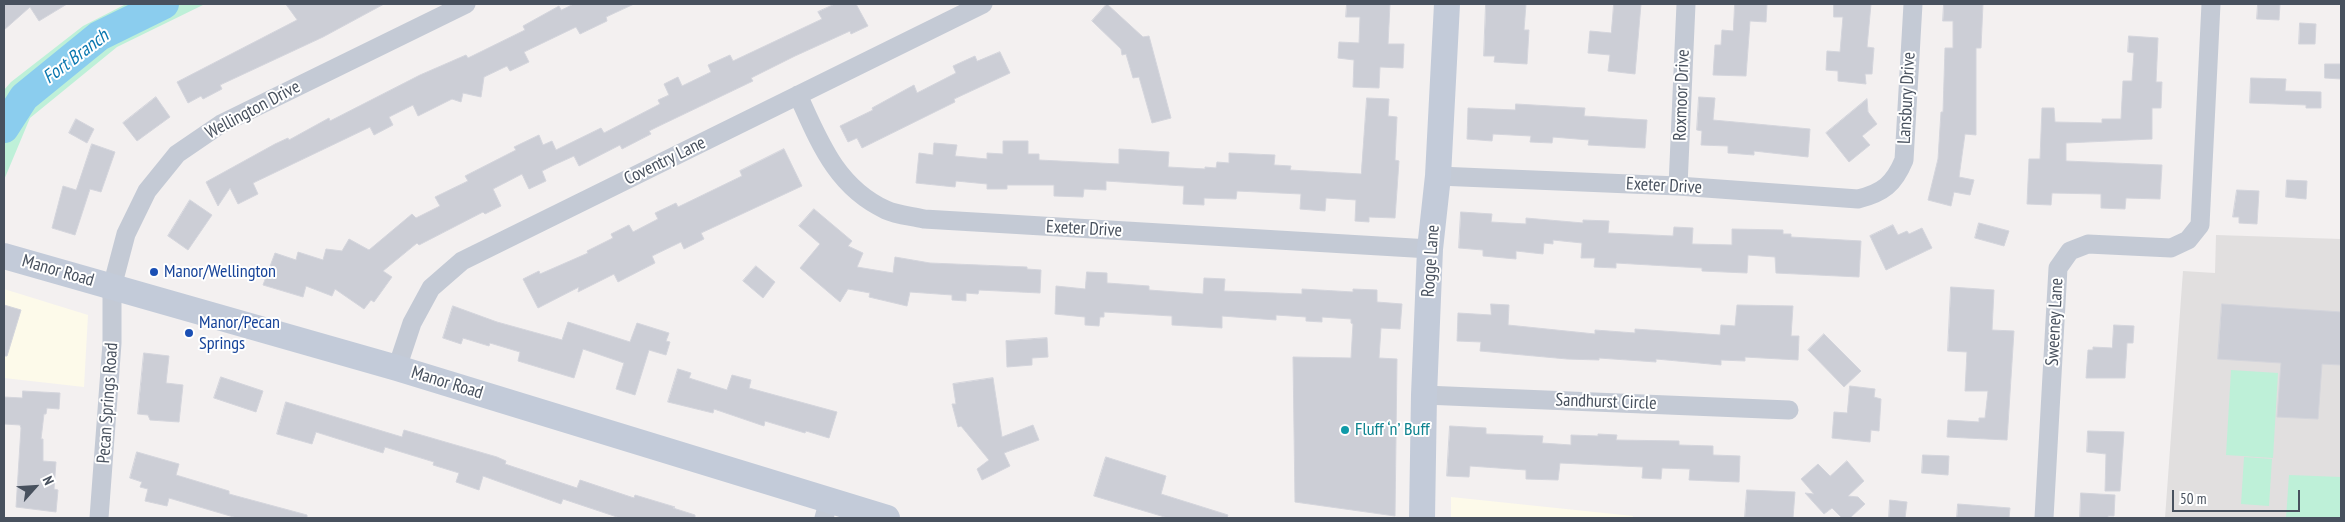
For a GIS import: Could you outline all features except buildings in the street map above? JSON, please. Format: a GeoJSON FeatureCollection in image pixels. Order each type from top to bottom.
{"type":"FeatureCollection","features":[{"type":"Feature","properties":{"kind":"main road","name":"Rogge Lane"},"geometry":{"type":"LineString","coordinates":[[1422,518],[1424,395],[1430,249],[1438,176],[1447,4]]}},
{"type":"Feature","properties":{"kind":"main road","name":"Manor Road"},"geometry":{"type":"LineString","coordinates":[[4,256],[397,368],[826,509],[888,518]]}},
{"type":"Feature","properties":{"kind":"street","name":"Wellington Drive"},"geometry":{"type":"LineString","coordinates":[[112,287],[126,234],[147,191],[177,154],[221,124],[466,4]]}},
{"type":"Feature","properties":{"kind":"street","name":"Coventry Lane"},"geometry":{"type":"LineString","coordinates":[[397,368],[412,323],[431,288],[462,261],[984,4]]}},
{"type":"Feature","properties":{"kind":"street","name":"Roxmoor Drive"},"geometry":{"type":"LineString","coordinates":[[1678,186],[1686,4]]}},
{"type":"Feature","properties":{"kind":"street","name":"Lansbury Drive"},"geometry":{"type":"LineString","coordinates":[[1888,187],[1898,175],[1904,160],[1913,4]]}},
{"type":"Feature","properties":{"kind":"street","name":"Sweeney Lane"},"geometry":{"type":"LineString","coordinates":[[2044,518],[2058,268],[2070,251],[2088,244],[2171,248],[2188,240],[2200,225],[2211,4]]}},
{"type":"Feature","properties":{"kind":"street","name":"Exeter Drive"},"geometry":{"type":"LineString","coordinates":[[798,95],[828,160],[855,190],[886,210],[924,219],[1430,249]]}},
{"type":"Feature","properties":{"kind":"street","name":"Exeter Drive"},"geometry":{"type":"LineString","coordinates":[[1438,176],[1678,186],[1858,199],[1875,195],[1888,187]]}},
{"type":"Feature","properties":{"kind":"street","name":"Pecan Springs Road"},"geometry":{"type":"LineString","coordinates":[[99,518],[112,343],[112,287]]}},
{"type":"Feature","properties":{"kind":"street","name":"Sandhurst Circle"},"geometry":{"type":"LineString","coordinates":[[1424,395],[1788,410]]}},
{"type":"Feature","properties":{"kind":"shaded area"},"geometry":{"type":"Polygon","coordinates":[[[2216,235],[2341,239],[2341,518],[2165,518],[2183,271],[2215,273],[2216,235]]]}},
{"type":"Feature","properties":{"kind":"shaded area"},"geometry":{"type":"Polygon","coordinates":[[[4,289],[88,315],[84,387],[4,378],[4,289]]]}},
{"type":"Feature","properties":{"kind":"shaded area"},"geometry":{"type":"Polygon","coordinates":[[[1451,497],[1633,516],[1633,518],[1451,518],[1451,497]]]}},
{"type":"Feature","properties":{"kind":"green space"},"geometry":{"type":"Polygon","coordinates":[[[126,4],[205,4],[117,47],[30,118],[4,180],[4,90],[11,82],[83,26],[126,4]]]}},
{"type":"Feature","properties":{"kind":"green space"},"geometry":{"type":"Polygon","coordinates":[[[2231,370],[2278,373],[2273,458],[2226,455],[2231,370]]]}},
{"type":"Feature","properties":{"kind":"green space"},"geometry":{"type":"Polygon","coordinates":[[[2244,457],[2272,459],[2269,506],[2241,504],[2244,457]]]}},
{"type":"Feature","properties":{"kind":"green space"},"geometry":{"type":"Polygon","coordinates":[[[2289,475],[2341,477],[2341,518],[2286,518],[2289,475]]]}},
{"type":"Feature","properties":{"kind":"waterway","name":"Fort Branch"},"geometry":{"type":"LineString","coordinates":[[4,128],[24,97],[99,36],[164,4]]}},
{"type":"Feature","properties":{"kind":"place","name":"Manor/Wellington"},"geometry":{"type":"Point","coordinates":[154,272]}},
{"type":"Feature","properties":{"kind":"place","name":"Manor/Pecan Springs"},"geometry":{"type":"Point","coordinates":[189,333]}},
{"type":"Feature","properties":{"kind":"place","name":"Fluff ‘n’ Buff"},"geometry":{"type":"Point","coordinates":[1345,430]}}]}
